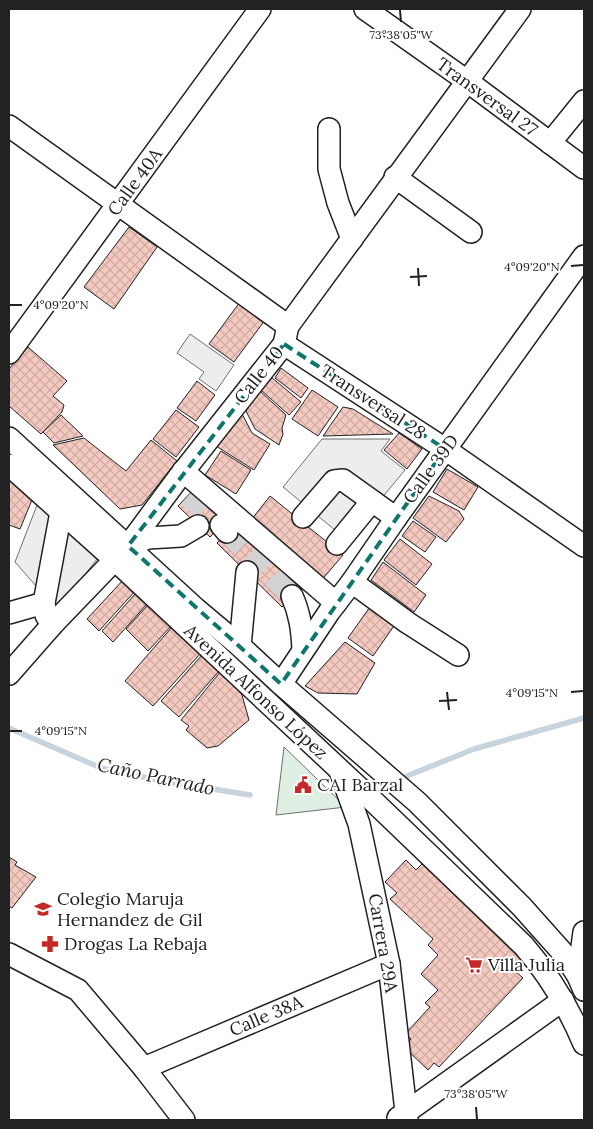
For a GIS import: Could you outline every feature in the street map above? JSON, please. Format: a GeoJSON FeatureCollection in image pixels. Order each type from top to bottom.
{"type":"FeatureCollection","features":[{"type":"Feature","properties":{"kind":"street","name":"Calle 40A"},"geometry":{"type":"LineString","coordinates":[[9,353],[260,9]]}},
{"type":"Feature","properties":{"kind":"street","name":"Transversal 27"},"geometry":{"type":"LineString","coordinates":[[365,9],[467,81],[584,168]]}},
{"type":"Feature","properties":{"kind":"street","name":"Calle 40"},"geometry":{"type":"LineString","coordinates":[[9,674],[52,625],[122,553],[166,496],[286,335],[395,177],[520,9]]}},
{"type":"Feature","properties":{"kind":"street"},"geometry":{"type":"LineString","coordinates":[[550,143],[584,101]]}},
{"type":"Feature","properties":{"kind":"street","name":"Transversal 28"},"geometry":{"type":"LineString","coordinates":[[9,126],[119,204],[286,335],[584,546]]}},
{"type":"Feature","properties":{"kind":"street"},"geometry":{"type":"LineString","coordinates":[[329,129],[329,170],[338,203],[352,239]]}},
{"type":"Feature","properties":{"kind":"street"},"geometry":{"type":"LineString","coordinates":[[395,177],[471,232]]}},
{"type":"Feature","properties":{"kind":"street","name":"Calle 39D"},"geometry":{"type":"LineString","coordinates":[[280,684],[303,648],[584,256]]}},
{"type":"Feature","properties":{"kind":"street","name":"Avenida Alfonso López"},"geometry":{"type":"LineString","coordinates":[[9,438],[339,769],[524,946],[549,978],[563,1000],[584,1044]]}},
{"type":"Feature","properties":{"kind":"street","name":"Avenida Alfonso López"},"geometry":{"type":"LineString","coordinates":[[9,465],[61,512],[122,553],[196,609],[417,802],[522,906],[563,953],[581,983]]}},
{"type":"Feature","properties":{"kind":"street"},"geometry":{"type":"LineString","coordinates":[[183,471],[336,603]]}},
{"type":"Feature","properties":{"kind":"street"},"geometry":{"type":"LineString","coordinates":[[303,517],[334,481],[343,480],[396,518]]}},
{"type":"Feature","properties":{"kind":"street"},"geometry":{"type":"LineString","coordinates":[[166,496],[178,493],[188,496]]}},
{"type":"Feature","properties":{"kind":"street"},"geometry":{"type":"LineString","coordinates":[[337,544],[372,501]]}},
{"type":"Feature","properties":{"kind":"street"},"geometry":{"type":"LineString","coordinates":[[52,625],[46,615],[44,603],[61,512]]}},
{"type":"Feature","properties":{"kind":"street"},"geometry":{"type":"LineString","coordinates":[[122,553],[148,538],[181,536],[198,526]]}},
{"type":"Feature","properties":{"kind":"street"},"geometry":{"type":"LineString","coordinates":[[240,646],[246,572]]}},
{"type":"Feature","properties":{"kind":"street"},"geometry":{"type":"LineString","coordinates":[[352,582],[408,623],[458,655]]}},
{"type":"Feature","properties":{"kind":"street"},"geometry":{"type":"LineString","coordinates":[[292,596],[302,625],[303,648]]}},
{"type":"Feature","properties":{"kind":"street"},"geometry":{"type":"LineString","coordinates":[[9,613],[44,603]]}},
{"type":"Feature","properties":{"kind":"street","name":"Carrera 29A"},"geometry":{"type":"LineString","coordinates":[[339,769],[359,824],[388,964],[403,1117]]}},
{"type":"Feature","properties":{"kind":"street"},"geometry":{"type":"LineString","coordinates":[[581,983],[584,932]]}},
{"type":"Feature","properties":{"kind":"street"},"geometry":{"type":"LineString","coordinates":[[9,954],[78,990],[144,1068],[184,1120]]}},
{"type":"Feature","properties":{"kind":"street","name":"Calle 38A"},"geometry":{"type":"LineString","coordinates":[[144,1068],[388,964]]}},
{"type":"Feature","properties":{"kind":"street"},"geometry":{"type":"LineString","coordinates":[[403,1117],[563,1000]]}},
{"type":"Feature","properties":{"kind":"highlighted area"},"geometry":{"type":"Polygon","coordinates":[[[284,344],[445,449],[281,684],[128,546],[284,344]]]}},
{"type":"Feature","properties":{"kind":"green space"},"geometry":{"type":"Polygon","coordinates":[[[284,747],[346,807],[276,815],[284,747]]]}},
{"type":"Feature","properties":{"kind":"shaded area"},"geometry":{"type":"Polygon","coordinates":[[[190,334],[234,365],[216,391],[199,379],[204,372],[177,353],[190,334]]]}},
{"type":"Feature","properties":{"kind":"shaded area"},"geometry":{"type":"Polygon","coordinates":[[[322,439],[390,439],[381,451],[405,470],[347,540],[283,487],[322,439]]]}},
{"type":"Feature","properties":{"kind":"shaded area"},"geometry":{"type":"Polygon","coordinates":[[[39,500],[101,554],[55,613],[50,602],[15,562],[39,500]]]}},
{"type":"Feature","properties":{"kind":"building"},"geometry":{"type":"Polygon","coordinates":[[[129,227],[157,247],[114,309],[84,287],[129,227]]]}},
{"type":"Feature","properties":{"kind":"building"},"geometry":{"type":"Polygon","coordinates":[[[240,302],[268,316],[234,362],[209,344],[240,302]]]}},
{"type":"Feature","properties":{"kind":"building"},"geometry":{"type":"Polygon","coordinates":[[[28,347],[67,381],[53,396],[64,405],[62,412],[41,434],[9,406],[9,369],[28,347]]]}},
{"type":"Feature","properties":{"kind":"building"},"geometry":{"type":"Polygon","coordinates":[[[281,368],[308,388],[301,398],[275,378],[281,368]]]}},
{"type":"Feature","properties":{"kind":"building"},"geometry":{"type":"Polygon","coordinates":[[[271,377],[301,402],[289,415],[261,390],[271,377]]]}},
{"type":"Feature","properties":{"kind":"building"},"geometry":{"type":"Polygon","coordinates":[[[197,381],[215,395],[196,421],[177,408],[197,381]]]}},
{"type":"Feature","properties":{"kind":"building"},"geometry":{"type":"Polygon","coordinates":[[[312,390],[338,407],[318,436],[292,419],[312,390]]]}},
{"type":"Feature","properties":{"kind":"building"},"geometry":{"type":"Polygon","coordinates":[[[260,391],[286,415],[279,445],[255,429],[246,411],[260,391]]]}},
{"type":"Feature","properties":{"kind":"building"},"geometry":{"type":"Polygon","coordinates":[[[343,407],[353,409],[393,434],[323,436],[343,407]]]}},
{"type":"Feature","properties":{"kind":"building"},"geometry":{"type":"Polygon","coordinates":[[[239,408],[252,433],[270,444],[254,470],[216,446],[239,408]]]}},
{"type":"Feature","properties":{"kind":"building"},"geometry":{"type":"Polygon","coordinates":[[[176,410],[199,427],[176,457],[153,439],[176,410]]]}},
{"type":"Feature","properties":{"kind":"building"},"geometry":{"type":"Polygon","coordinates":[[[61,415],[83,436],[54,443],[43,432],[61,415]]]}},
{"type":"Feature","properties":{"kind":"building"},"geometry":{"type":"Polygon","coordinates":[[[399,433],[422,449],[407,469],[384,450],[399,433]]]}},
{"type":"Feature","properties":{"kind":"building"},"geometry":{"type":"Polygon","coordinates":[[[84,438],[126,471],[151,440],[177,461],[142,505],[120,509],[53,445],[84,438]]]}},
{"type":"Feature","properties":{"kind":"building"},"geometry":{"type":"Polygon","coordinates":[[[221,451],[251,470],[236,494],[205,475],[221,451]]]}},
{"type":"Feature","properties":{"kind":"building"},"geometry":{"type":"Polygon","coordinates":[[[447,469],[478,487],[464,510],[433,492],[447,469]]]}},
{"type":"Feature","properties":{"kind":"building"},"geometry":{"type":"Polygon","coordinates":[[[9,472],[34,495],[20,529],[9,525],[9,472]]]}},
{"type":"Feature","properties":{"kind":"building"},"geometry":{"type":"Polygon","coordinates":[[[196,487],[228,518],[210,537],[178,506],[196,487]]]}},
{"type":"Feature","properties":{"kind":"building"},"geometry":{"type":"Polygon","coordinates":[[[270,496],[343,555],[320,582],[248,524],[270,496]]]}},
{"type":"Feature","properties":{"kind":"building"},"geometry":{"type":"Polygon","coordinates":[[[429,496],[459,511],[464,519],[446,542],[413,518],[429,496]]]}},
{"type":"Feature","properties":{"kind":"building"},"geometry":{"type":"Polygon","coordinates":[[[413,521],[436,537],[425,552],[402,536],[413,521]]]}},
{"type":"Feature","properties":{"kind":"building"},"geometry":{"type":"Polygon","coordinates":[[[234,525],[300,588],[282,607],[217,543],[234,525]]]}},
{"type":"Feature","properties":{"kind":"building"},"geometry":{"type":"Polygon","coordinates":[[[400,539],[432,564],[416,585],[384,560],[400,539]]]}},
{"type":"Feature","properties":{"kind":"building"},"geometry":{"type":"Polygon","coordinates":[[[383,562],[426,595],[414,612],[371,580],[383,562]]]}},
{"type":"Feature","properties":{"kind":"building"},"geometry":{"type":"Polygon","coordinates":[[[124,579],[136,590],[99,631],[87,619],[124,579]]]}},
{"type":"Feature","properties":{"kind":"building"},"geometry":{"type":"Polygon","coordinates":[[[136,593],[147,604],[113,642],[102,631],[136,593]]]}},
{"type":"Feature","properties":{"kind":"building"},"geometry":{"type":"Polygon","coordinates":[[[372,604],[396,623],[373,656],[348,638],[372,604]]]}},
{"type":"Feature","properties":{"kind":"building"},"geometry":{"type":"Polygon","coordinates":[[[148,605],[171,626],[148,651],[126,629],[148,605]]]}},
{"type":"Feature","properties":{"kind":"building"},"geometry":{"type":"Polygon","coordinates":[[[172,627],[201,653],[153,706],[125,681],[172,627]]]}},
{"type":"Feature","properties":{"kind":"building"},"geometry":{"type":"Polygon","coordinates":[[[345,642],[375,663],[357,694],[318,693],[305,686],[345,642]]]}},
{"type":"Feature","properties":{"kind":"building"},"geometry":{"type":"Polygon","coordinates":[[[203,654],[220,670],[179,717],[161,701],[203,654]]]}},
{"type":"Feature","properties":{"kind":"building"},"geometry":{"type":"Polygon","coordinates":[[[221,671],[230,678],[242,695],[249,720],[218,746],[207,748],[186,730],[189,726],[181,720],[221,671]]]}},
{"type":"Feature","properties":{"kind":"building"},"geometry":{"type":"Polygon","coordinates":[[[9,857],[17,862],[15,865],[36,877],[12,908],[9,906],[9,857]]]}},
{"type":"Feature","properties":{"kind":"building","name":"Villa Julia"},"geometry":{"type":"Polygon","coordinates":[[[406,860],[416,870],[422,864],[525,960],[515,971],[523,978],[439,1067],[434,1063],[428,1070],[404,1047],[411,1039],[405,1034],[430,1007],[425,1003],[438,990],[421,974],[438,955],[428,945],[433,939],[390,899],[397,893],[385,882],[406,860]]]}},
{"type":"Feature","properties":{"kind":"waterway","name":"Caño Parrado"},"geometry":{"type":"LineString","coordinates":[[407,776],[474,749],[584,718]]}},
{"type":"Feature","properties":{"kind":"waterway","name":"Caño Parrado"},"geometry":{"type":"LineString","coordinates":[[9,728],[101,768],[158,780],[250,795]]}},
{"type":"Feature","properties":{"kind":"tunnel"},"geometry":{"type":"LineString","coordinates":[[188,496],[221,525]]}},
{"type":"Feature","properties":{"kind":"tunnel"},"geometry":{"type":"LineString","coordinates":[[227,532],[292,596]]}},
{"type":"Feature","properties":{"kind":"place","name":"CAI Barzal"},"geometry":{"type":"Point","coordinates":[303,785]}},
{"type":"Feature","properties":{"kind":"place","name":"Colegio Maruja Hernandez de Gil"},"geometry":{"type":"Point","coordinates":[43,909]}},
{"type":"Feature","properties":{"kind":"place","name":"Drogas La Rebaja"},"geometry":{"type":"Point","coordinates":[50,944]}},
{"type":"Feature","properties":{"kind":"place","name":"Villa Julia"},"geometry":{"type":"Point","coordinates":[474,965]}}]}
